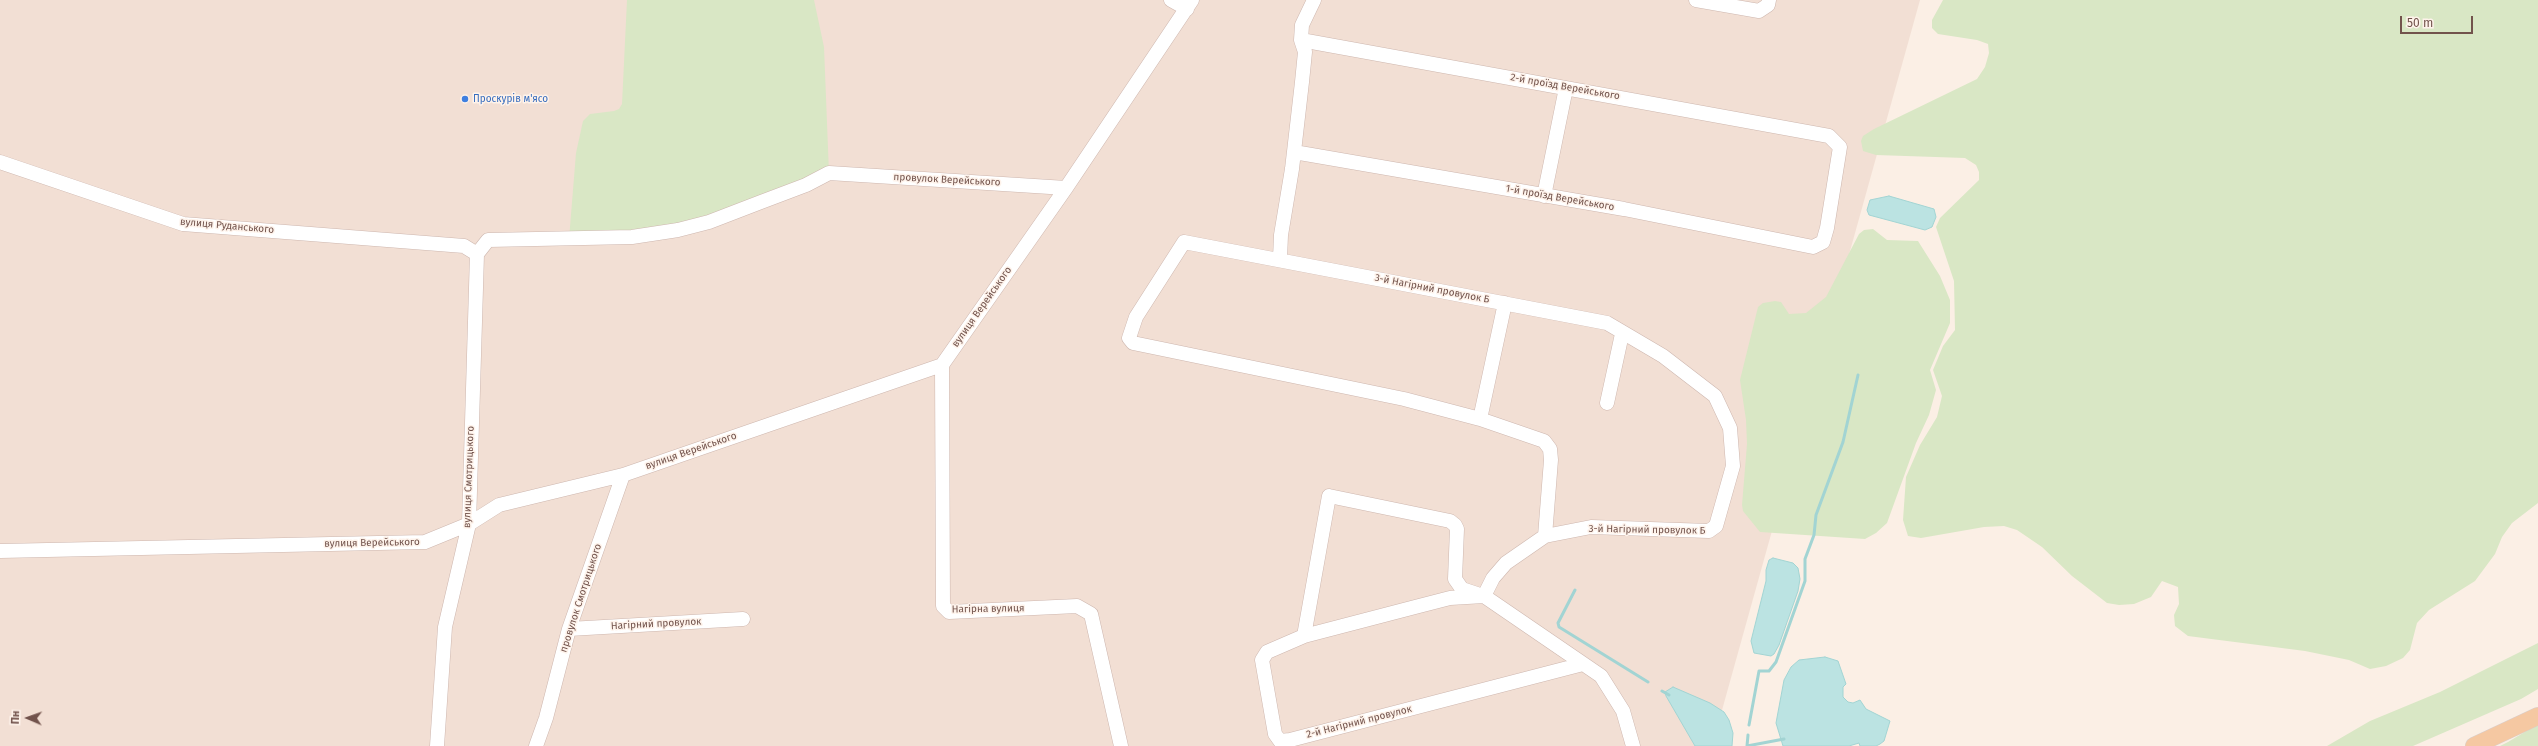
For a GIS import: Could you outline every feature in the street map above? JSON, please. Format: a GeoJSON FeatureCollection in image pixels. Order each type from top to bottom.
{"type":"FeatureCollection","features":[{"type":"Feature","properties":{"kind":"main road"},"geometry":{"type":"LineString","coordinates":[[2474,746],[2538,716]]}},
{"type":"Feature","properties":{"kind":"street"},"geometry":{"type":"LineString","coordinates":[[1171,0],[1190,5]]}},
{"type":"Feature","properties":{"kind":"street"},"geometry":{"type":"LineString","coordinates":[[1280,259],[1281,235],[1294,152],[1305,52],[1301,40],[1302,24],[1314,0]]}},
{"type":"Feature","properties":{"kind":"street"},"geometry":{"type":"LineString","coordinates":[[1696,0],[1759,11],[1768,5],[1769,0]]}},
{"type":"Feature","properties":{"kind":"street","name":"вулиця Верейського"},"geometry":{"type":"LineString","coordinates":[[0,551],[426,542],[469,524],[499,505],[623,474],[942,365],[1066,188],[1190,5]]}},
{"type":"Feature","properties":{"kind":"street","name":"2-й проїзд Верейського"},"geometry":{"type":"LineString","coordinates":[[1301,40],[1829,136],[1840,147],[1834,190],[1823,242]]}},
{"type":"Feature","properties":{"kind":"street"},"geometry":{"type":"LineString","coordinates":[[1544,196],[1566,88]]}},
{"type":"Feature","properties":{"kind":"street","name":"1-й проїзд Верейського"},"geometry":{"type":"LineString","coordinates":[[1294,152],[1624,209],[1813,247],[1823,242]]}},
{"type":"Feature","properties":{"kind":"street","name":"вулиця Руданського"},"geometry":{"type":"LineString","coordinates":[[0,162],[183,224],[464,246],[477,254]]}},
{"type":"Feature","properties":{"kind":"street","name":"провулок Верейського"},"geometry":{"type":"LineString","coordinates":[[477,254],[488,240],[632,236],[678,230],[709,222],[768,200],[829,173],[1066,188]]}},
{"type":"Feature","properties":{"kind":"street","name":"3-й Нагірний провулок Б"},"geometry":{"type":"LineString","coordinates":[[1184,242],[1280,259],[1607,324],[1622,334],[1663,356],[1698,381],[1715,396],[1730,428],[1733,466],[1716,526],[1709,532],[1591,527],[1546,536],[1549,497],[1550,449],[1544,441],[1480,419],[1404,399],[1134,343],[1129,338],[1136,317],[1184,242]]}},
{"type":"Feature","properties":{"kind":"street","name":"вулиця Смотрицького"},"geometry":{"type":"LineString","coordinates":[[437,746],[445,627],[469,524],[477,254]]}},
{"type":"Feature","properties":{"kind":"street"},"geometry":{"type":"LineString","coordinates":[[1480,419],[1505,303]]}},
{"type":"Feature","properties":{"kind":"street"},"geometry":{"type":"LineString","coordinates":[[1607,403],[1622,334]]}},
{"type":"Feature","properties":{"kind":"street","name":"Нагірна вулиця"},"geometry":{"type":"LineString","coordinates":[[942,365],[943,606],[949,612],[1077,606],[1091,614],[1121,746]]}},
{"type":"Feature","properties":{"kind":"street","name":"провулок Смотрицького"},"geometry":{"type":"LineString","coordinates":[[536,746],[546,718],[569,629],[623,474]]}},
{"type":"Feature","properties":{"kind":"street"},"geometry":{"type":"LineString","coordinates":[[1304,636],[1329,496],[1450,521],[1455,525],[1456,579],[1462,589],[1484,596],[1601,676],[1611,689],[1623,711],[1633,746]]}},
{"type":"Feature","properties":{"kind":"street"},"geometry":{"type":"LineString","coordinates":[[1484,596],[1493,578],[1506,563],[1546,536]]}},
{"type":"Feature","properties":{"kind":"street"},"geometry":{"type":"LineString","coordinates":[[1450,598],[1462,589]]}},
{"type":"Feature","properties":{"kind":"street","name":"2-й Нагірний провулок"},"geometry":{"type":"LineString","coordinates":[[1484,596],[1450,598],[1304,636],[1276,646],[1267,652],[1262,660],[1275,734],[1280,741],[1583,664]]}},
{"type":"Feature","properties":{"kind":"street","name":"Нагірний провулок"},"geometry":{"type":"LineString","coordinates":[[569,629],[743,619]]}},
{"type":"Feature","properties":{"kind":"shaded area"},"geometry":{"type":"Polygon","coordinates":[[[0,0],[1920,0],[1712,746],[0,746],[0,0]]]}},
{"type":"Feature","properties":{"kind":"green space"},"geometry":{"type":"Polygon","coordinates":[[[627,0],[814,0],[824,47],[829,173],[709,222],[569,239],[576,153],[583,121],[590,114],[614,111],[619,109],[622,104],[627,0]]]}},
{"type":"Feature","properties":{"kind":"green space"},"geometry":{"type":"Polygon","coordinates":[[[1943,0],[2538,0],[2538,503],[2512,523],[2502,537],[2495,554],[2475,581],[2429,610],[2417,623],[2410,650],[2403,658],[2386,666],[2370,669],[2349,660],[2305,651],[2188,636],[2175,626],[2174,615],[2179,604],[2178,587],[2162,581],[2151,597],[2134,604],[2119,605],[2107,603],[2072,576],[2042,547],[2017,530],[2004,526],[1984,527],[1921,538],[1908,536],[1903,520],[1906,477],[1920,445],[1937,417],[1942,396],[1933,370],[1943,346],[1955,330],[1954,281],[1936,227],[1940,218],[1979,180],[1979,172],[1976,165],[1965,158],[1876,155],[1863,151],[1861,141],[1863,136],[1874,129],[1977,79],[1985,67],[1989,53],[1988,44],[1977,40],[1938,34],[1932,28],[1932,20],[1943,0]]]}},
{"type":"Feature","properties":{"kind":"green space"},"geometry":{"type":"Polygon","coordinates":[[[1873,229],[1887,240],[1918,241],[1940,276],[1950,300],[1950,323],[1930,370],[1936,390],[1929,415],[1916,443],[1887,523],[1876,533],[1865,539],[1760,532],[1743,511],[1742,505],[1747,444],[1746,420],[1740,380],[1758,307],[1763,303],[1775,301],[1781,302],[1789,314],[1806,313],[1826,297],[1859,234],[1864,230],[1873,229]]]}},
{"type":"Feature","properties":{"kind":"green space"},"geometry":{"type":"Polygon","coordinates":[[[2538,643],[2538,689],[2521,699],[2413,746],[2327,746],[2370,721],[2440,692],[2538,643]]]}},
{"type":"Feature","properties":{"kind":"green space"},"geometry":{"type":"Polygon","coordinates":[[[2538,724],[2538,746],[2500,746],[2508,742],[2538,724]]]}},
{"type":"Feature","properties":{"kind":"water"},"geometry":{"type":"Polygon","coordinates":[[[1889,196],[1934,209],[1936,217],[1932,227],[1925,230],[1869,215],[1867,210],[1870,200],[1889,196]]]}},
{"type":"Feature","properties":{"kind":"water"},"geometry":{"type":"Polygon","coordinates":[[[1773,558],[1793,563],[1798,568],[1800,579],[1798,591],[1779,645],[1774,654],[1771,656],[1754,653],[1751,641],[1766,581],[1766,570],[1769,560],[1773,558]]]}},
{"type":"Feature","properties":{"kind":"water"},"geometry":{"type":"Polygon","coordinates":[[[1825,657],[1838,661],[1846,684],[1843,687],[1843,697],[1848,702],[1853,703],[1860,700],[1866,709],[1890,721],[1884,741],[1880,744],[1876,746],[1860,746],[1859,743],[1849,746],[1783,746],[1776,723],[1784,680],[1791,667],[1799,660],[1825,657]]]}},
{"type":"Feature","properties":{"kind":"water"},"geometry":{"type":"Polygon","coordinates":[[[1673,687],[1710,703],[1724,712],[1729,720],[1733,733],[1732,746],[1695,746],[1666,696],[1665,692],[1673,687]]]}},
{"type":"Feature","properties":{"kind":"waterway"},"geometry":{"type":"LineString","coordinates":[[1749,725],[1759,671],[1769,671],[1776,662],[1805,581],[1805,559],[1814,535],[1816,515],[1843,442],[1858,375]]}},
{"type":"Feature","properties":{"kind":"waterway"},"geometry":{"type":"LineString","coordinates":[[1575,590],[1558,623],[1559,627],[1648,682]]}},
{"type":"Feature","properties":{"kind":"waterway"},"geometry":{"type":"LineString","coordinates":[[1662,691],[1669,695]]}},
{"type":"Feature","properties":{"kind":"waterway"},"geometry":{"type":"LineString","coordinates":[[1747,746],[1748,735]]}},
{"type":"Feature","properties":{"kind":"waterway"},"geometry":{"type":"LineString","coordinates":[[1747,746],[1784,739]]}},
{"type":"Feature","properties":{"kind":"place","name":"Проскурів м'ясо"},"geometry":{"type":"Point","coordinates":[465,99]}}]}
